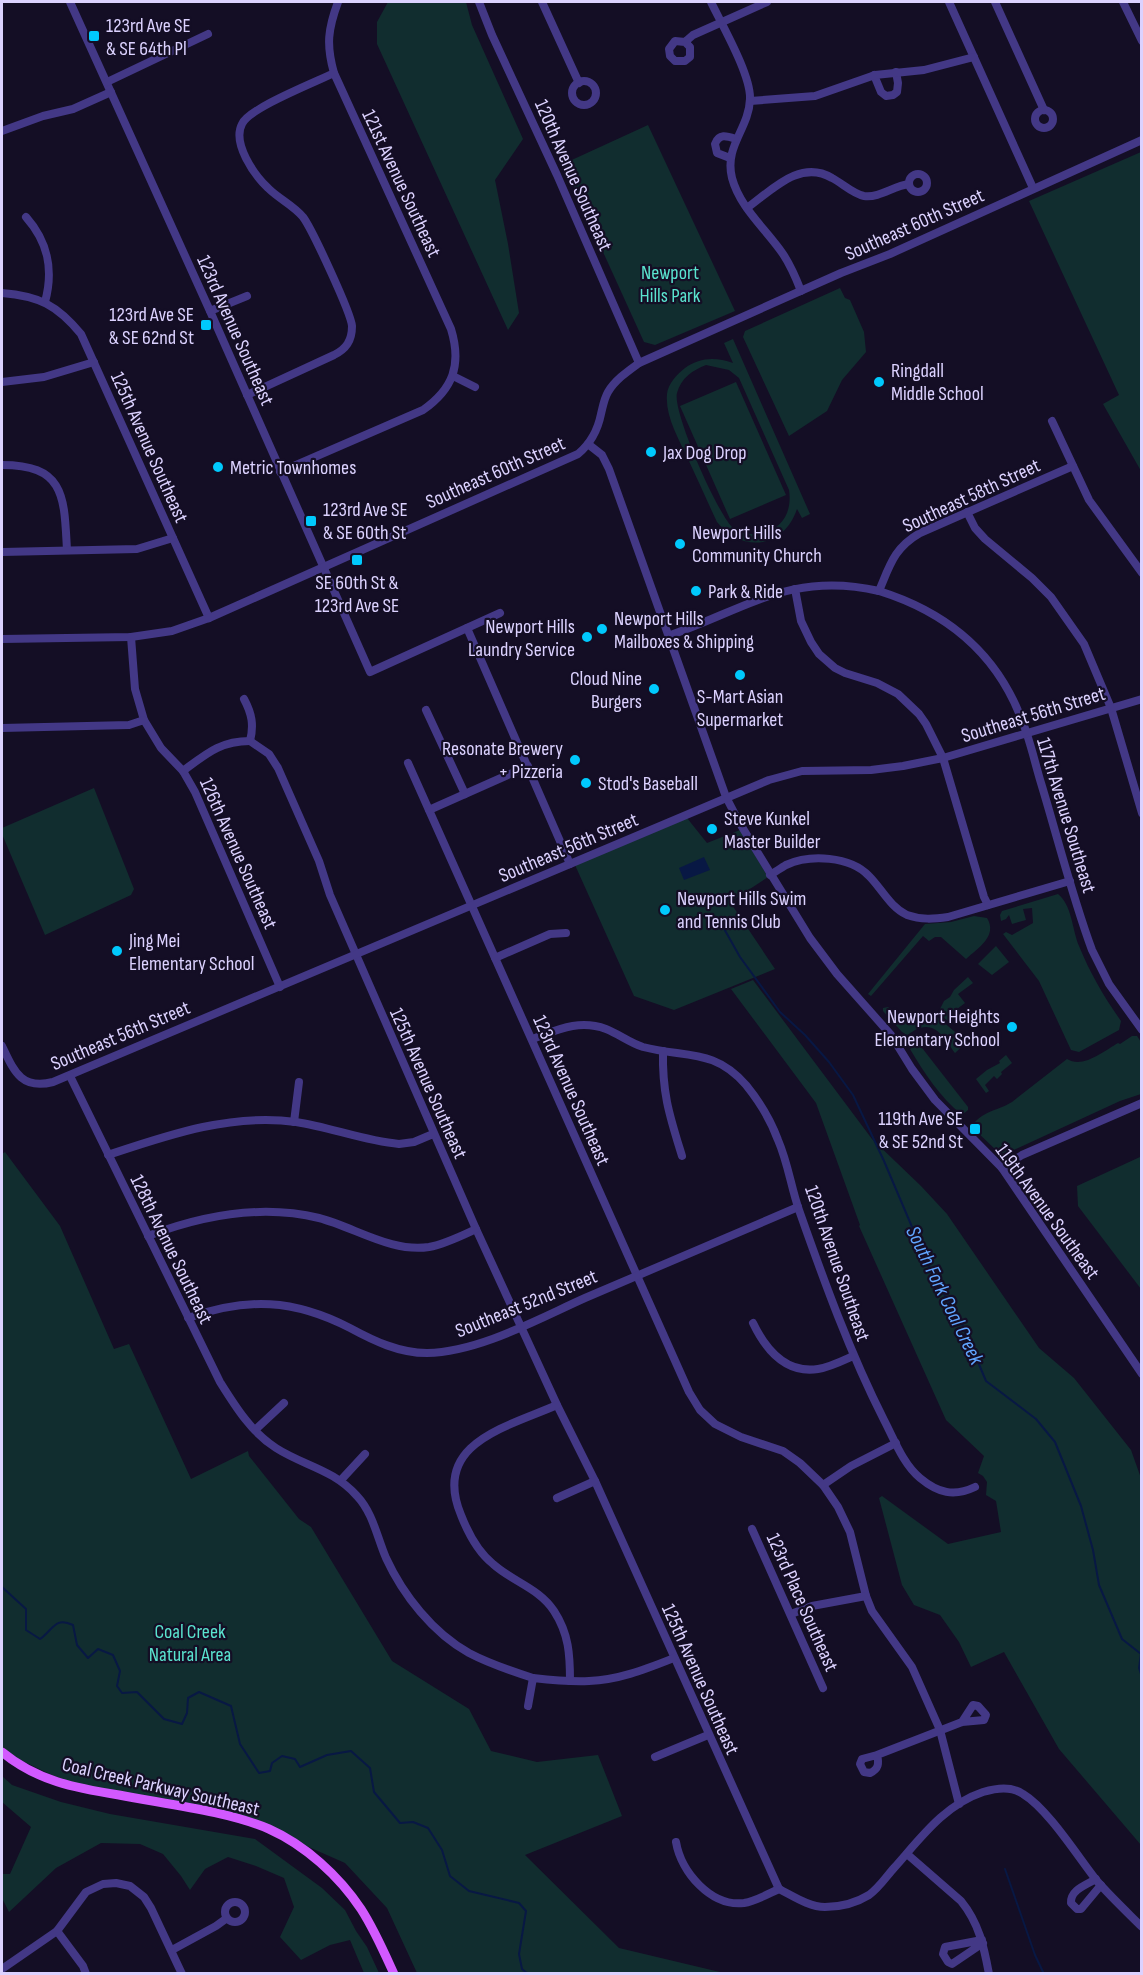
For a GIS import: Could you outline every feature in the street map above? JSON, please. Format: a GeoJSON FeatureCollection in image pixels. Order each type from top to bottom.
{"type":"FeatureCollection","features":[{"type":"Feature","properties":{"kind":"main road","name":"Coal Creek Parkway Southeast"},"geometry":{"type":"LineString","coordinates":[[2,1752],[22,1767],[56,1782],[232,1818],[263,1827],[293,1842],[332,1875],[360,1908],[378,1939],[394,1974]]}},
{"type":"Feature","properties":{"kind":"street","name":"123rd Avenue Southeast"},"geometry":{"type":"LineString","coordinates":[[70,2],[370,672],[467,628]]}},
{"type":"Feature","properties":{"kind":"street","name":"121st Avenue Southeast"},"geometry":{"type":"LineString","coordinates":[[338,2],[328,36],[334,73],[451,329],[456,357],[453,376]]}},
{"type":"Feature","properties":{"kind":"street","name":"120th Avenue Southeast"},"geometry":{"type":"LineString","coordinates":[[479,2],[492,35],[558,175],[639,363]]}},
{"type":"Feature","properties":{"kind":"street"},"geometry":{"type":"LineString","coordinates":[[542,2],[579,83]]}},
{"type":"Feature","properties":{"kind":"street"},"geometry":{"type":"LineString","coordinates":[[711,2],[748,84],[750,101],[730,158],[735,188],[747,208],[787,261],[801,291]]}},
{"type":"Feature","properties":{"kind":"street"},"geometry":{"type":"LineString","coordinates":[[686,42],[693,35],[767,2]]}},
{"type":"Feature","properties":{"kind":"street"},"geometry":{"type":"LineString","coordinates":[[949,2],[1033,188]]}},
{"type":"Feature","properties":{"kind":"street"},"geometry":{"type":"LineString","coordinates":[[995,2],[1044,110]]}},
{"type":"Feature","properties":{"kind":"street"},"geometry":{"type":"LineString","coordinates":[[1123,2],[1142,41]]}},
{"type":"Feature","properties":{"kind":"street"},"geometry":{"type":"LineString","coordinates":[[106,82],[208,34]]}},
{"type":"Feature","properties":{"kind":"street"},"geometry":{"type":"LineString","coordinates":[[750,101],[825,94],[874,75],[924,70],[974,57]]}},
{"type":"Feature","properties":{"kind":"street"},"geometry":{"type":"LineString","coordinates":[[874,75],[881,92],[886,96],[897,92],[897,72]]}},
{"type":"Feature","properties":{"kind":"street"},"geometry":{"type":"LineString","coordinates":[[247,394],[342,351],[350,342],[351,323],[312,232],[295,208],[266,186],[243,154],[239,140],[241,127],[247,117],[255,111],[334,73]]}},
{"type":"Feature","properties":{"kind":"street"},"geometry":{"type":"LineString","coordinates":[[2,131],[43,116],[73,109],[111,92]]}},
{"type":"Feature","properties":{"kind":"street"},"geometry":{"type":"LineString","coordinates":[[730,158],[717,153],[715,144],[718,138],[723,136],[736,139]]}},
{"type":"Feature","properties":{"kind":"street","name":"Southeast 60th Street"},"geometry":{"type":"LineString","coordinates":[[2,639],[131,637],[172,631],[209,618],[571,457],[588,444],[598,425],[609,390],[616,381],[639,363],[890,254],[1142,140]]}},
{"type":"Feature","properties":{"kind":"street"},"geometry":{"type":"LineString","coordinates":[[747,208],[791,177],[804,171],[812,170],[827,175],[865,196],[909,184]]}},
{"type":"Feature","properties":{"kind":"street"},"geometry":{"type":"LineString","coordinates":[[2,293],[27,296],[45,302],[50,281],[46,251],[41,236],[26,217]]}},
{"type":"Feature","properties":{"kind":"street"},"geometry":{"type":"LineString","coordinates":[[210,311],[247,296]]}},
{"type":"Feature","properties":{"kind":"street","name":"125th Avenue Southeast"},"geometry":{"type":"LineString","coordinates":[[45,302],[58,310],[81,334],[209,618]]}},
{"type":"Feature","properties":{"kind":"street"},"geometry":{"type":"LineString","coordinates":[[2,382],[44,377],[94,362]]}},
{"type":"Feature","properties":{"kind":"street"},"geometry":{"type":"LineString","coordinates":[[280,472],[423,410],[440,396],[453,376],[475,387]]}},
{"type":"Feature","properties":{"kind":"street"},"geometry":{"type":"LineString","coordinates":[[1052,421],[1072,466],[1099,515],[1142,573]]}},
{"type":"Feature","properties":{"kind":"street","name":"119th Avenue Southeast"},"geometry":{"type":"LineString","coordinates":[[588,444],[606,461],[726,798],[770,875],[816,947],[891,1035],[923,1086],[944,1111],[1002,1168],[1142,1374]]}},
{"type":"Feature","properties":{"kind":"street"},"geometry":{"type":"LineString","coordinates":[[2,465],[29,467],[48,478],[59,489],[62,496],[67,550]]}},
{"type":"Feature","properties":{"kind":"street","name":"Southeast 58th Street"},"geometry":{"type":"LineString","coordinates":[[879,591],[894,556],[908,540],[1072,466]]}},
{"type":"Feature","properties":{"kind":"street"},"geometry":{"type":"LineString","coordinates":[[967,512],[975,528],[985,539],[1051,597],[1084,644],[1111,708],[1142,813]]}},
{"type":"Feature","properties":{"kind":"street"},"geometry":{"type":"LineString","coordinates":[[2,552],[137,549],[173,538]]}},
{"type":"Feature","properties":{"kind":"street"},"geometry":{"type":"LineString","coordinates":[[668,636],[762,597],[795,589],[841,585],[879,591]]}},
{"type":"Feature","properties":{"kind":"street"},"geometry":{"type":"LineString","coordinates":[[795,589],[805,632],[819,654],[835,668],[888,688],[908,703],[926,724],[943,758],[988,905]]}},
{"type":"Feature","properties":{"kind":"street","name":"117th Avenue Southeast"},"geometry":{"type":"LineString","coordinates":[[879,591],[925,609],[940,618],[969,641],[1001,677],[1020,715],[1026,733],[1084,930],[1099,967],[1142,1030]]}},
{"type":"Feature","properties":{"kind":"street"},"geometry":{"type":"LineString","coordinates":[[500,613],[467,628],[570,864]]}},
{"type":"Feature","properties":{"kind":"street","name":"126th Avenue Southeast"},"geometry":{"type":"LineString","coordinates":[[131,637],[135,688],[144,720],[161,748],[183,771],[195,792],[280,987]]}},
{"type":"Feature","properties":{"kind":"street"},"geometry":{"type":"LineString","coordinates":[[183,771],[218,747],[239,741],[250,741],[252,717],[244,699]]}},
{"type":"Feature","properties":{"kind":"street","name":"Southeast 56th Street"},"geometry":{"type":"LineString","coordinates":[[2,1046],[15,1071],[26,1081],[31,1084],[46,1084],[70,1076],[769,780],[802,771],[888,769],[943,758],[1142,699]]}},
{"type":"Feature","properties":{"kind":"street"},"geometry":{"type":"LineString","coordinates":[[426,710],[465,794]]}},
{"type":"Feature","properties":{"kind":"street"},"geometry":{"type":"LineString","coordinates":[[2,728],[129,725],[144,720]]}},
{"type":"Feature","properties":{"kind":"street","name":"125th Avenue Southeast"},"geometry":{"type":"LineString","coordinates":[[250,741],[269,754],[278,768],[433,1134],[520,1326],[595,1482],[778,1889]]}},
{"type":"Feature","properties":{"kind":"street","name":"123rd Avenue Southeast"},"geometry":{"type":"LineString","coordinates":[[408,763],[689,1392],[700,1410],[715,1424],[741,1437],[783,1451],[800,1462],[823,1485]]}},
{"type":"Feature","properties":{"kind":"street"},"geometry":{"type":"LineString","coordinates":[[429,810],[528,766]]}},
{"type":"Feature","properties":{"kind":"street"},"geometry":{"type":"LineString","coordinates":[[770,875],[795,862],[816,858],[852,864],[868,875],[890,902],[900,910],[918,918],[928,919],[948,917],[1070,881]]}},
{"type":"Feature","properties":{"kind":"street"},"geometry":{"type":"LineString","coordinates":[[495,958],[550,934],[566,933]]}},
{"type":"Feature","properties":{"kind":"street","name":"120th Avenue Southeast"},"geometry":{"type":"LineString","coordinates":[[532,1039],[572,1025],[583,1024],[606,1029],[635,1045],[712,1059],[722,1063],[745,1084],[778,1139],[798,1207],[853,1356],[896,1443],[913,1470],[929,1484],[950,1493],[958,1493],[975,1487]]}},
{"type":"Feature","properties":{"kind":"street"},"geometry":{"type":"LineString","coordinates":[[663,1051],[664,1094],[682,1156]]}},
{"type":"Feature","properties":{"kind":"street","name":"128th Avenue Southeast"},"geometry":{"type":"LineString","coordinates":[[70,1076],[220,1382],[243,1417],[277,1449],[341,1480],[359,1497],[372,1520],[385,1556],[402,1589],[433,1625],[468,1652],[500,1667],[533,1678],[570,1681],[612,1679],[674,1658]]}},
{"type":"Feature","properties":{"kind":"street"},"geometry":{"type":"LineString","coordinates":[[294,1122],[299,1082]]}},
{"type":"Feature","properties":{"kind":"street"},"geometry":{"type":"LineString","coordinates":[[1002,1168],[1022,1155],[1142,1103]]}},
{"type":"Feature","properties":{"kind":"street"},"geometry":{"type":"LineString","coordinates":[[108,1155],[168,1136],[216,1124],[243,1121],[294,1122],[399,1144],[414,1142],[433,1134]]}},
{"type":"Feature","properties":{"kind":"street","name":"Southeast 52nd Street"},"geometry":{"type":"LineString","coordinates":[[188,1318],[213,1309],[250,1303],[269,1303],[292,1306],[322,1315],[389,1347],[424,1353],[458,1350],[520,1326],[798,1207]]}},
{"type":"Feature","properties":{"kind":"street"},"geometry":{"type":"LineString","coordinates":[[148,1236],[197,1220],[252,1212],[275,1212],[318,1218],[407,1248],[442,1244],[476,1229]]}},
{"type":"Feature","properties":{"kind":"street"},"geometry":{"type":"LineString","coordinates":[[753,1323],[769,1351],[793,1366],[819,1369],[853,1356]]}},
{"type":"Feature","properties":{"kind":"street"},"geometry":{"type":"LineString","coordinates":[[255,1430],[284,1403]]}},
{"type":"Feature","properties":{"kind":"street"},"geometry":{"type":"LineString","coordinates":[[557,1405],[473,1444],[458,1466],[454,1487],[458,1509],[473,1540],[492,1563],[537,1592],[554,1611],[563,1626],[569,1643],[570,1681]]}},
{"type":"Feature","properties":{"kind":"street"},"geometry":{"type":"LineString","coordinates":[[896,1443],[851,1466],[823,1485],[838,1507],[847,1526],[866,1596],[879,1622],[912,1667],[940,1731],[958,1804]]}},
{"type":"Feature","properties":{"kind":"street"},"geometry":{"type":"LineString","coordinates":[[341,1480],[365,1454]]}},
{"type":"Feature","properties":{"kind":"street"},"geometry":{"type":"LineString","coordinates":[[557,1498],[595,1482]]}},
{"type":"Feature","properties":{"kind":"street","name":"123rd Place Southeast"},"geometry":{"type":"LineString","coordinates":[[752,1529],[823,1688]]}},
{"type":"Feature","properties":{"kind":"street"},"geometry":{"type":"LineString","coordinates":[[790,1614],[812,1606],[866,1596]]}},
{"type":"Feature","properties":{"kind":"street"},"geometry":{"type":"LineString","coordinates":[[528,1706],[533,1678]]}},
{"type":"Feature","properties":{"kind":"street"},"geometry":{"type":"LineString","coordinates":[[877,1755],[962,1722]]}},
{"type":"Feature","properties":{"kind":"street"},"geometry":{"type":"LineString","coordinates":[[656,1757],[708,1735]]}},
{"type":"Feature","properties":{"kind":"street"},"geometry":{"type":"LineString","coordinates":[[676,1842],[678,1852],[688,1871],[706,1891],[725,1901],[743,1903],[778,1889],[809,1904],[822,1907],[845,1905],[867,1896],[877,1888],[930,1827],[958,1804],[980,1793],[1004,1788],[1020,1792],[1039,1807],[1099,1882],[1142,1927]]}},
{"type":"Feature","properties":{"kind":"street"},"geometry":{"type":"LineString","coordinates":[[907,1854],[961,1901],[975,1921],[989,1974]]}},
{"type":"Feature","properties":{"kind":"street"},"geometry":{"type":"LineString","coordinates":[[2,1969],[57,1931],[86,1892],[103,1884],[122,1883],[136,1890],[151,1908],[182,1974]]}},
{"type":"Feature","properties":{"kind":"street"},"geometry":{"type":"LineString","coordinates":[[172,1950],[227,1918]]}},
{"type":"Feature","properties":{"kind":"street"},"geometry":{"type":"LineString","coordinates":[[57,1931],[87,1974],[96,1974]]}},
{"type":"Feature","properties":{"kind":"street"},"geometry":{"type":"LineString","coordinates":[[982,1942],[952,1964],[943,1954],[945,1947],[982,1942]]}},
{"type":"Feature","properties":{"kind":"green space"},"geometry":{"type":"Polygon","coordinates":[[[388,2],[466,2],[472,25],[523,139],[495,180],[519,313],[508,330],[377,44],[377,22],[388,2]]]}},
{"type":"Feature","properties":{"kind":"green space","name":"Newport Hills Park"},"geometry":{"type":"Polygon","coordinates":[[[648,125],[735,311],[655,345],[644,342],[563,164],[648,125]]]}},
{"type":"Feature","properties":{"kind":"green space"},"geometry":{"type":"Polygon","coordinates":[[[1141,152],[1141,471],[1103,404],[1119,395],[1029,201],[1141,152]]]}},
{"type":"Feature","properties":{"kind":"green space"},"geometry":{"type":"Polygon","coordinates":[[[840,288],[845,298],[850,300],[864,332],[866,352],[842,380],[827,411],[789,436],[743,337],[745,331],[840,288]]]}},
{"type":"Feature","properties":{"kind":"green space"},"geometry":{"type":"Polygon","coordinates":[[[733,339],[810,514],[802,518],[797,509],[783,532],[773,539],[762,542],[738,539],[717,522],[677,436],[668,411],[669,387],[685,368],[708,359],[733,363],[724,343],[733,339]],[[706,365],[692,372],[679,388],[677,403],[707,484],[726,519],[733,528],[739,531],[750,534],[760,533],[782,522],[789,508],[789,490],[739,378],[729,370],[706,365]]]}},
{"type":"Feature","properties":{"kind":"green space"},"geometry":{"type":"Polygon","coordinates":[[[736,382],[786,495],[730,519],[680,406],[736,382]]]}},
{"type":"Feature","properties":{"kind":"green space"},"geometry":{"type":"Polygon","coordinates":[[[94,788],[134,889],[131,895],[45,935],[2,834],[2,828],[94,788]]]}},
{"type":"Feature","properties":{"kind":"green space","name":"Newport Hills Swim and Tennis Club"},"geometry":{"type":"Polygon","coordinates":[[[687,818],[707,843],[740,830],[768,877],[730,902],[775,969],[674,1010],[634,996],[575,865],[687,818]]]}},
{"type":"Feature","properties":{"kind":"green space"},"geometry":{"type":"Polygon","coordinates":[[[1058,894],[1069,911],[1088,966],[1121,1021],[1119,1030],[1079,1052],[1071,1050],[1039,981],[1003,934],[1006,932],[1012,935],[1033,923],[1032,908],[1023,909],[1026,920],[1012,924],[1009,915],[1001,921],[1000,915],[1002,911],[1058,894]]]}},
{"type":"Feature","properties":{"kind":"green space"},"geometry":{"type":"Polygon","coordinates":[[[974,916],[987,918],[990,930],[981,946],[966,959],[941,937],[935,937],[929,941],[923,936],[871,996],[868,994],[925,924],[951,922],[974,916]]]}},
{"type":"Feature","properties":{"kind":"green space"},"geometry":{"type":"Polygon","coordinates":[[[996,946],[1009,962],[992,975],[978,964],[996,946]]]}},
{"type":"Feature","properties":{"kind":"green space"},"geometry":{"type":"Polygon","coordinates":[[[968,977],[973,983],[958,994],[965,1003],[953,1012],[948,1021],[938,1013],[944,1001],[968,977]]]}},
{"type":"Feature","properties":{"kind":"green space"},"geometry":{"type":"Polygon","coordinates":[[[753,980],[872,1139],[947,1214],[1039,1348],[1074,1378],[1131,1450],[1142,1481],[1141,1845],[1059,1749],[1004,1652],[971,1667],[959,1642],[940,1615],[914,1605],[902,1585],[879,1498],[882,1496],[948,1544],[1001,1532],[996,1501],[986,1495],[987,1482],[978,1473],[984,1456],[946,1420],[859,1226],[816,1103],[731,989],[753,980]]]}},
{"type":"Feature","properties":{"kind":"green space"},"geometry":{"type":"Polygon","coordinates":[[[888,1007],[906,1020],[920,1020],[936,1016],[967,1042],[955,1053],[941,1034],[932,1028],[918,1029],[907,1035],[883,1011],[883,1008],[888,1007]]]}},
{"type":"Feature","properties":{"kind":"green space"},"geometry":{"type":"Polygon","coordinates":[[[1132,1036],[1137,1036],[1141,1042],[1141,1094],[1120,1101],[1005,1154],[997,1151],[975,1130],[974,1123],[978,1119],[1012,1102],[1067,1059],[1073,1062],[1086,1060],[1132,1036]]]}},
{"type":"Feature","properties":{"kind":"green space"},"geometry":{"type":"Polygon","coordinates":[[[919,1044],[968,1107],[962,1115],[939,1092],[921,1067],[910,1049],[919,1044]]]}},
{"type":"Feature","properties":{"kind":"green space"},"geometry":{"type":"Polygon","coordinates":[[[1006,1055],[1012,1063],[1001,1072],[1002,1074],[997,1079],[994,1076],[985,1085],[989,1091],[986,1093],[976,1079],[1000,1063],[999,1061],[1006,1055]]]}},
{"type":"Feature","properties":{"kind":"green space","name":"Coal Creek Natural Area"},"geometry":{"type":"Polygon","coordinates":[[[5,1152],[60,1226],[114,1349],[129,1344],[191,1479],[248,1451],[249,1456],[299,1519],[311,1527],[392,1661],[469,1709],[491,1751],[537,1762],[598,1755],[622,1816],[525,1855],[619,1948],[724,1973],[417,1973],[387,1908],[345,1863],[268,1829],[228,1815],[77,1787],[12,1756],[2,1746],[2,1154],[5,1152]]]}},
{"type":"Feature","properties":{"kind":"green space"},"geometry":{"type":"Polygon","coordinates":[[[1140,1157],[1142,1160],[1141,1289],[1078,1206],[1077,1186],[1140,1157]]]}},
{"type":"Feature","properties":{"kind":"green space"},"geometry":{"type":"Polygon","coordinates":[[[2,1776],[12,1785],[61,1802],[110,1814],[255,1839],[322,1888],[345,1910],[379,1973],[364,1973],[350,1940],[330,1945],[301,1960],[280,1937],[294,1907],[284,1878],[228,1857],[205,1869],[190,1890],[163,1854],[140,1844],[101,1843],[56,1868],[9,1912],[2,1898],[2,1874],[10,1874],[31,1827],[2,1802],[2,1776]]]}},
{"type":"Feature","properties":{"kind":"water"},"geometry":{"type":"Polygon","coordinates":[[[704,857],[710,870],[684,880],[679,868],[704,857]]]}},
{"type":"Feature","properties":{"kind":"waterway","name":"South Fork Coal Creek"},"geometry":{"type":"LineString","coordinates":[[718,918],[740,957],[780,1012],[829,1062],[853,1095],[932,1274],[962,1324],[986,1381],[1036,1419],[1055,1442],[1081,1506],[1093,1550],[1099,1585],[1122,1639],[1141,1654],[1139,1668],[1142,1677]]}},
{"type":"Feature","properties":{"kind":"waterway"},"geometry":{"type":"LineString","coordinates":[[2,1587],[26,1609],[26,1630],[40,1639],[58,1623],[73,1625],[77,1645],[88,1658],[98,1649],[113,1655],[120,1671],[117,1686],[122,1693],[137,1692],[164,1719],[182,1724],[187,1713],[188,1698],[199,1692],[231,1706],[240,1744],[259,1773],[270,1771],[272,1763],[282,1756],[295,1759],[300,1767],[327,1755],[351,1751],[370,1768],[374,1792],[400,1823],[413,1822],[428,1828],[442,1850],[450,1876],[469,1891],[519,1903],[526,1911],[519,1954],[522,1969],[528,1974]]}},
{"type":"Feature","properties":{"kind":"waterway"},"geometry":{"type":"LineString","coordinates":[[1005,1869],[1035,1955],[1044,1974]]}},
{"type":"Feature","properties":{"kind":"place","name":"123rd Ave SE & SE 64th Pl"},"geometry":{"type":"Point","coordinates":[94,36]}},
{"type":"Feature","properties":{"kind":"place","name":"123rd Ave SE & SE 62nd St"},"geometry":{"type":"Point","coordinates":[206,325]}},
{"type":"Feature","properties":{"kind":"place","name":"Ringdall Middle School"},"geometry":{"type":"Point","coordinates":[879,382]}},
{"type":"Feature","properties":{"kind":"place","name":"Jax Dog Drop"},"geometry":{"type":"Point","coordinates":[651,452]}},
{"type":"Feature","properties":{"kind":"place","name":"Metric Townhomes"},"geometry":{"type":"Point","coordinates":[218,467]}},
{"type":"Feature","properties":{"kind":"place","name":"123rd Ave SE & SE 60th St"},"geometry":{"type":"Point","coordinates":[311,521]}},
{"type":"Feature","properties":{"kind":"place","name":"Newport Hills Community Church"},"geometry":{"type":"Point","coordinates":[680,544]}},
{"type":"Feature","properties":{"kind":"place","name":"SE 60th St & 123rd Ave SE"},"geometry":{"type":"Point","coordinates":[357,560]}},
{"type":"Feature","properties":{"kind":"place","name":"Park & Ride"},"geometry":{"type":"Point","coordinates":[696,591]}},
{"type":"Feature","properties":{"kind":"place","name":"Newport Hills Mailboxes & Shipping"},"geometry":{"type":"Point","coordinates":[602,629]}},
{"type":"Feature","properties":{"kind":"place","name":"Newport Hills Laundry Service"},"geometry":{"type":"Point","coordinates":[587,637]}},
{"type":"Feature","properties":{"kind":"place","name":"S-Mart Asian Supermarket"},"geometry":{"type":"Point","coordinates":[740,675]}},
{"type":"Feature","properties":{"kind":"place","name":"Cloud Nine Burgers"},"geometry":{"type":"Point","coordinates":[654,689]}},
{"type":"Feature","properties":{"kind":"place","name":"Resonate Brewery + Pizzeria"},"geometry":{"type":"Point","coordinates":[575,760]}},
{"type":"Feature","properties":{"kind":"place","name":"Stod's Baseball"},"geometry":{"type":"Point","coordinates":[586,783]}},
{"type":"Feature","properties":{"kind":"place","name":"Steve Kunkel Master Builder"},"geometry":{"type":"Point","coordinates":[712,829]}},
{"type":"Feature","properties":{"kind":"place","name":"Newport Hills Swim and Tennis Club"},"geometry":{"type":"Point","coordinates":[665,910]}},
{"type":"Feature","properties":{"kind":"place","name":"Jing Mei Elementary School"},"geometry":{"type":"Point","coordinates":[117,951]}},
{"type":"Feature","properties":{"kind":"place","name":"Newport Heights Elementary School"},"geometry":{"type":"Point","coordinates":[1012,1027]}},
{"type":"Feature","properties":{"kind":"place","name":"119th Ave SE & SE 52nd St"},"geometry":{"type":"Point","coordinates":[975,1129]}}]}
